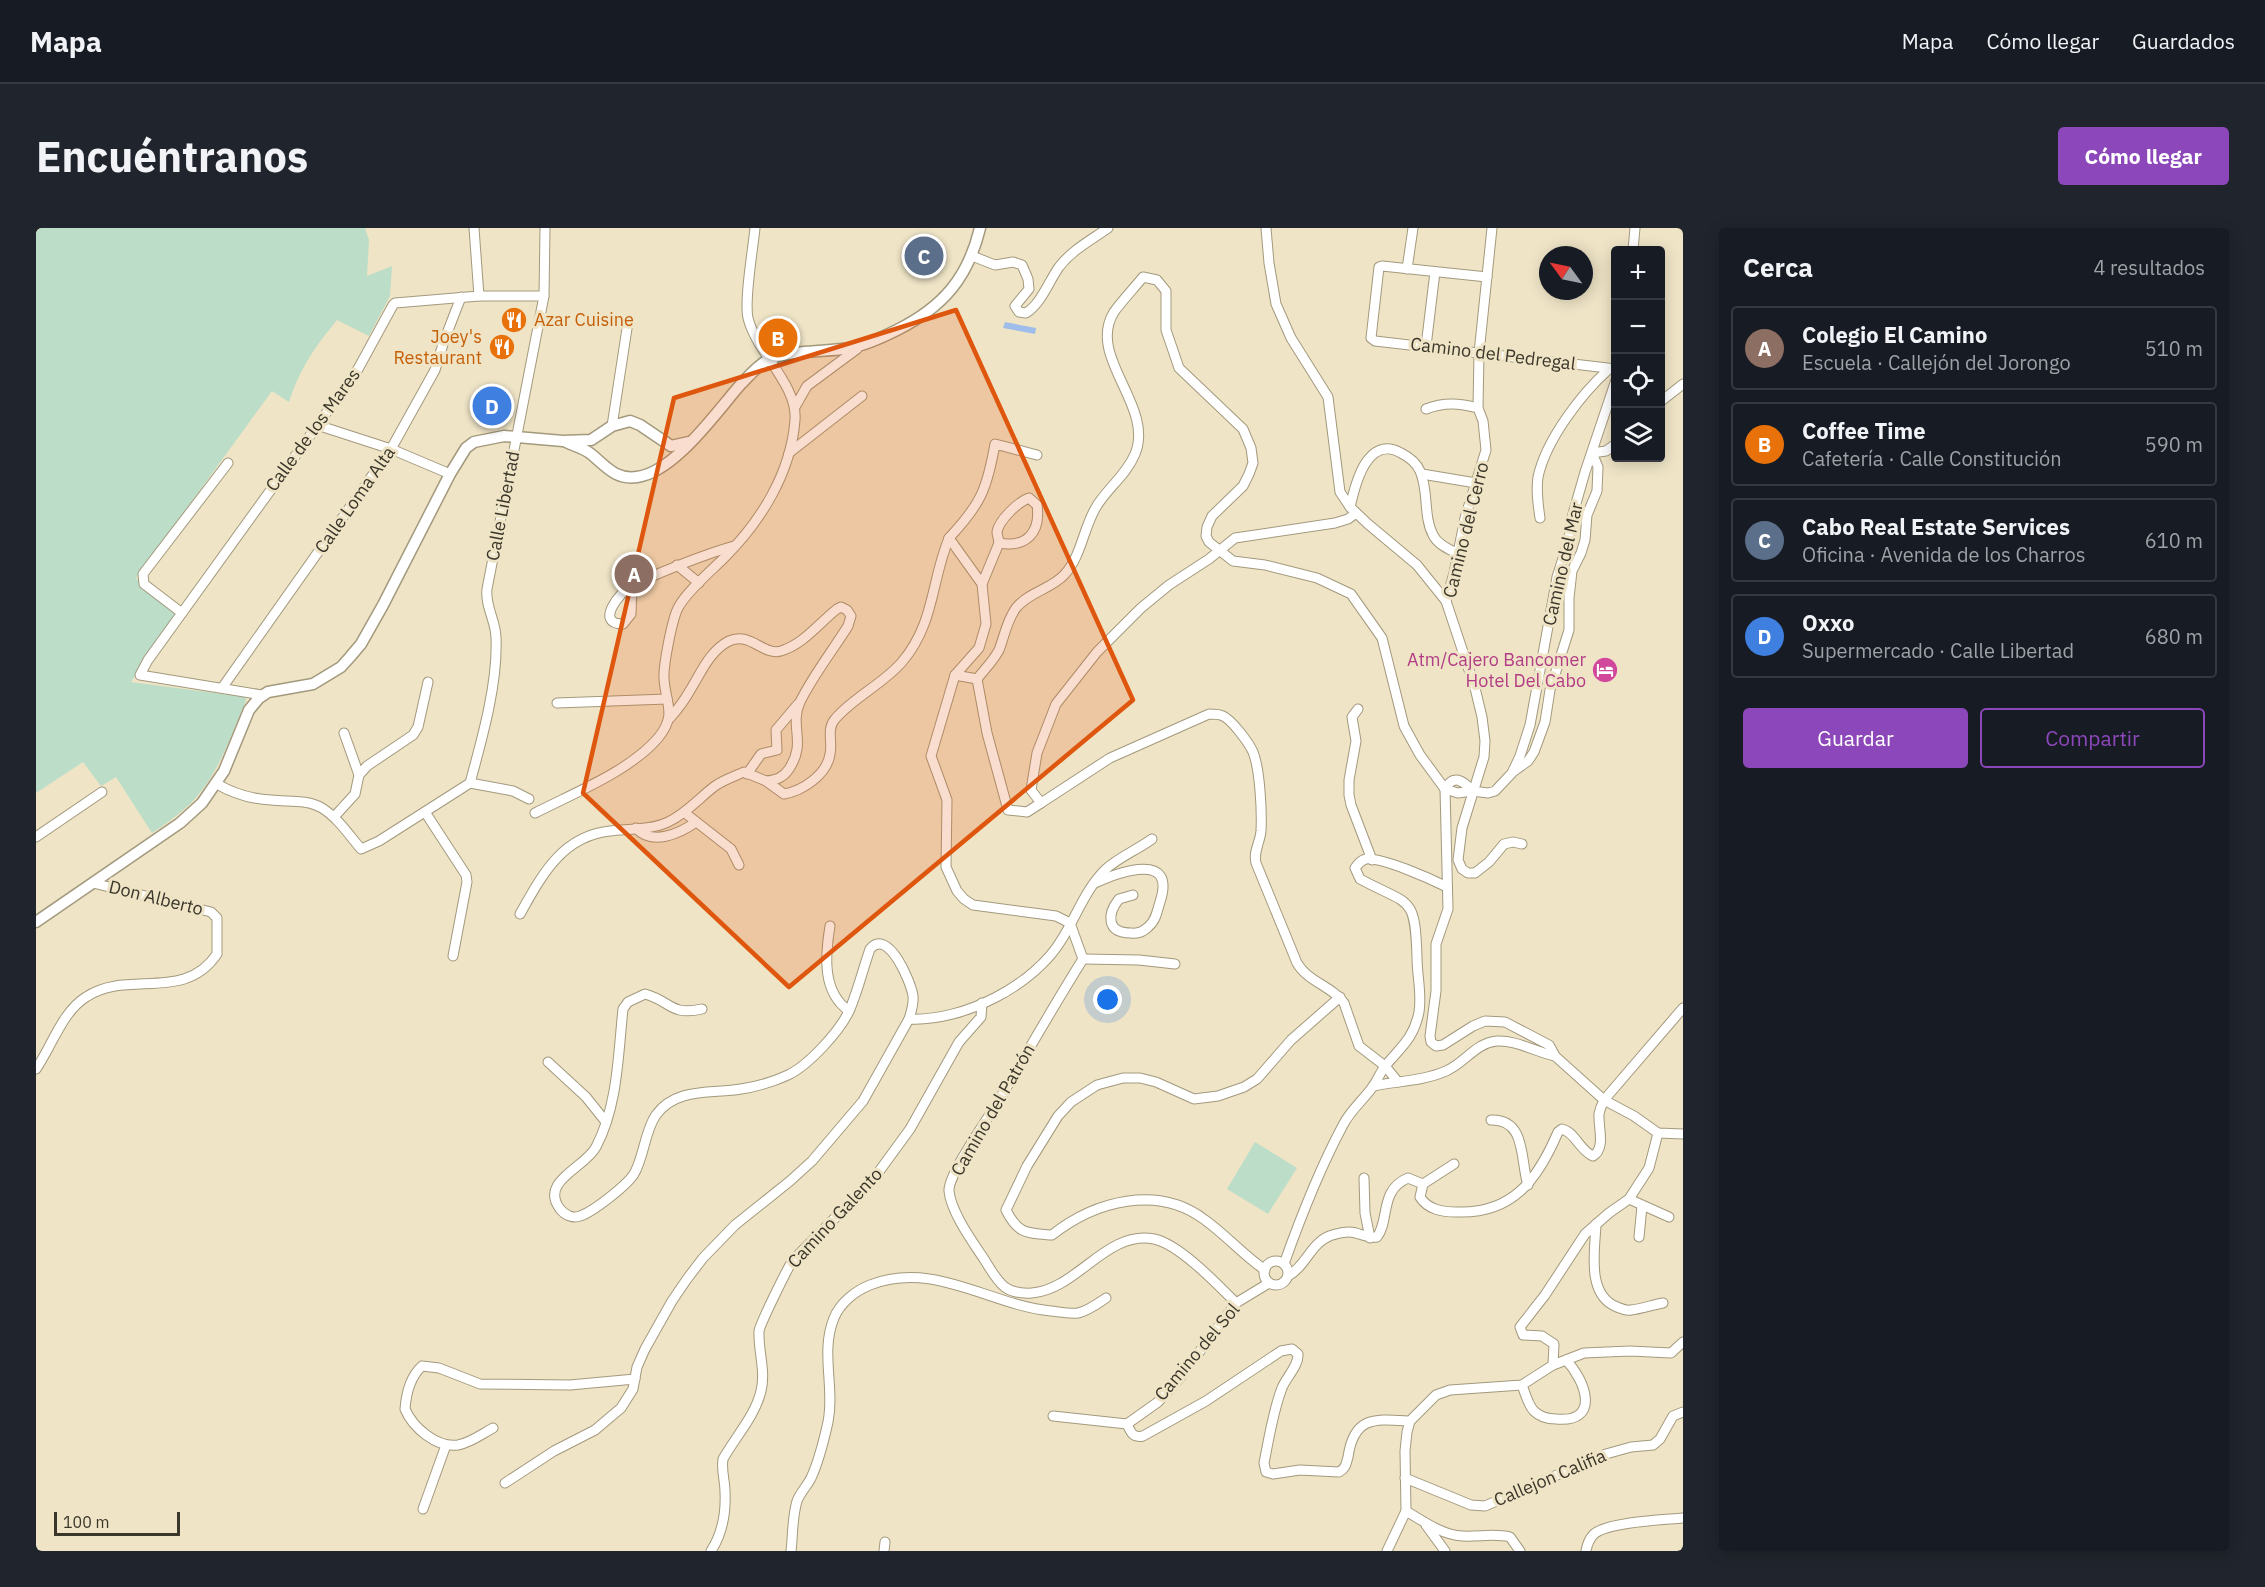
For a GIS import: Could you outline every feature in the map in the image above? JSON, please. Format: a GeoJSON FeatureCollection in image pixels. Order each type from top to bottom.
{"type":"FeatureCollection","features":[{"type":"Feature","properties":{"kind":"street"},"geometry":{"type":"LineString","coordinates":[[474,228],[479,296]]}},
{"type":"Feature","properties":{"kind":"street","name":"Calle Libertad"},"geometry":{"type":"LineString","coordinates":[[470,783],[488,710],[494,660],[496,637],[487,606],[487,589],[544,296],[545,228]]}},
{"type":"Feature","properties":{"kind":"street"},"geometry":{"type":"LineString","coordinates":[[670,718],[663,677],[669,639],[678,608],[737,545],[774,492],[789,453],[795,420],[795,407],[792,399],[748,316],[755,228]]}},
{"type":"Feature","properties":{"kind":"street"},"geometry":{"type":"LineString","coordinates":[[795,407],[807,386],[846,355],[904,326],[941,301],[957,282],[972,256],[980,228]]}},
{"type":"Feature","properties":{"kind":"street"},"geometry":{"type":"LineString","coordinates":[[972,256],[995,265],[1013,262],[1022,265],[1029,289],[1015,306],[1018,312],[1026,313],[1034,306],[1062,263],[1108,228]]}},
{"type":"Feature","properties":{"kind":"street"},"geometry":{"type":"LineString","coordinates":[[1266,228],[1276,304],[1291,338],[1328,397],[1340,492],[1353,510],[1417,565],[1446,601]]}},
{"type":"Feature","properties":{"kind":"street"},"geometry":{"type":"LineString","coordinates":[[1413,228],[1407,270],[1487,277]]}},
{"type":"Feature","properties":{"kind":"street","name":"Camino del Cerro"},"geometry":{"type":"LineString","coordinates":[[1492,228],[1479,353],[1478,408],[1483,421],[1486,450],[1465,518],[1446,601],[1475,688],[1485,741],[1484,757],[1472,790],[1458,860],[1462,869],[1468,873],[1475,873],[1489,862],[1504,844],[1513,842],[1522,844]]}},
{"type":"Feature","properties":{"kind":"street"},"geometry":{"type":"LineString","coordinates":[[1633,246],[1635,228]]}},
{"type":"Feature","properties":{"kind":"street","name":"Camino del Pedregal"},"geometry":{"type":"LineString","coordinates":[[1407,270],[1379,267],[1371,338],[1375,341],[1611,369]]}},
{"type":"Feature","properties":{"kind":"street"},"geometry":{"type":"LineString","coordinates":[[1426,346],[1435,273]]}},
{"type":"Feature","properties":{"kind":"street"},"geometry":{"type":"LineString","coordinates":[[1398,1082],[1385,1066],[1359,1046],[1340,997],[1309,978],[1301,971],[1297,963],[1254,854],[1261,835],[1262,820],[1259,783],[1253,751],[1233,724],[1222,715],[1209,714],[1110,758],[1027,813],[1008,810],[987,733],[977,679],[998,651],[1008,620],[1018,606],[1030,596],[1061,578],[1070,568],[1096,507],[1135,454],[1139,430],[1136,413],[1109,350],[1108,327],[1114,311],[1143,277],[1156,280],[1166,291],[1166,330],[1179,368],[1243,429],[1251,448],[1253,463],[1243,486],[1218,509],[1207,527],[1206,536],[1209,542],[1233,561],[1317,578],[1351,594],[1382,638],[1404,726],[1420,755],[1445,789],[1448,909],[1436,944],[1434,959],[1436,992],[1431,1042],[1436,1046],[1443,1045],[1485,1021],[1506,1022],[1549,1045],[1555,1056],[1604,1100],[1634,1116],[1658,1133],[1683,1134]]}},
{"type":"Feature","properties":{"kind":"street","name":"Calle de los Mares"},"geometry":{"type":"LineString","coordinates":[[222,688],[140,675],[148,660],[358,369],[393,305],[461,297],[544,296]]}},
{"type":"Feature","properties":{"kind":"street","name":"Calle Loma Alta"},"geometry":{"type":"LineString","coordinates":[[222,688],[391,448],[435,370],[461,297]]}},
{"type":"Feature","properties":{"kind":"street"},"geometry":{"type":"LineString","coordinates":[[612,426],[628,322]]}},
{"type":"Feature","properties":{"kind":"street"},"geometry":{"type":"LineString","coordinates":[[563,441],[587,451],[614,474],[625,478],[644,475],[677,455],[703,430],[751,373],[769,359],[864,345]]}},
{"type":"Feature","properties":{"kind":"street"},"geometry":{"type":"LineString","coordinates":[[1540,518],[1536,495],[1539,476],[1548,451],[1581,400],[1611,370]]}},
{"type":"Feature","properties":{"kind":"street"},"geometry":{"type":"LineString","coordinates":[[1665,398],[1683,384]]}},
{"type":"Feature","properties":{"kind":"street","name":"Camino del Mar"},"geometry":{"type":"LineString","coordinates":[[1445,789],[1458,793],[1472,790],[1488,793],[1495,791],[1512,772],[1530,725],[1557,577],[1568,543],[1576,505],[1611,395]]}},
{"type":"Feature","properties":{"kind":"street"},"geometry":{"type":"LineString","coordinates":[[789,453],[862,396]]}},
{"type":"Feature","properties":{"kind":"street"},"geometry":{"type":"LineString","coordinates":[[1426,409],[1449,403],[1478,408]]}},
{"type":"Feature","properties":{"kind":"street"},"geometry":{"type":"LineString","coordinates":[[222,688],[262,695],[313,684],[340,668],[361,644],[450,474],[466,448],[474,442],[504,436],[563,441],[591,440],[612,426],[630,421],[671,446],[689,442]]}},
{"type":"Feature","properties":{"kind":"street"},"geometry":{"type":"LineString","coordinates":[[317,425],[391,448],[450,474]]}},
{"type":"Feature","properties":{"kind":"street"},"geometry":{"type":"LineString","coordinates":[[520,914],[538,882],[566,848],[575,841],[601,832],[661,824],[685,813],[717,784],[744,772],[766,781],[784,794],[794,793],[816,778],[831,754],[829,735],[834,720],[902,662],[916,642],[927,618],[941,557],[950,538],[982,498],[995,444],[1037,455]]}},
{"type":"Feature","properties":{"kind":"street"},"geometry":{"type":"LineString","coordinates":[[1041,803],[1031,790],[1037,753],[1056,704],[1097,652],[1141,608],[1169,585],[1221,551],[1235,538],[1348,519],[1353,510],[1358,477],[1374,453],[1386,448],[1398,451],[1413,460],[1422,474],[1432,534],[1445,548],[1458,554]]}},
{"type":"Feature","properties":{"kind":"street"},"geometry":{"type":"LineString","coordinates":[[1512,772],[1528,761],[1534,752],[1545,722],[1550,690],[1569,630],[1572,570],[1585,540],[1587,515],[1598,485],[1598,467],[1592,453],[1606,451],[1611,448]]}},
{"type":"Feature","properties":{"kind":"street"},"geometry":{"type":"LineString","coordinates":[[182,613],[144,584],[143,574],[228,463]]}},
{"type":"Feature","properties":{"kind":"street"},"geometry":{"type":"LineString","coordinates":[[1422,474],[1476,483]]}},
{"type":"Feature","properties":{"kind":"street"},"geometry":{"type":"LineString","coordinates":[[999,543],[1022,544],[1030,537],[1038,512],[1033,500],[1029,498],[1023,500],[1001,523],[997,532],[999,543],[982,584],[986,624],[979,648],[955,675],[931,756],[947,800],[946,867],[957,891],[973,905],[1056,916],[1070,923],[1083,959],[1139,960],[1175,964]]}},
{"type":"Feature","properties":{"kind":"street"},"geometry":{"type":"LineString","coordinates":[[950,538],[982,584]]}},
{"type":"Feature","properties":{"kind":"street"},"geometry":{"type":"LineString","coordinates":[[632,585],[677,565],[737,545]]}},
{"type":"Feature","properties":{"kind":"street"},"geometry":{"type":"LineString","coordinates":[[677,565],[699,583]]}},
{"type":"Feature","properties":{"kind":"street"},"geometry":{"type":"LineString","coordinates":[[535,813],[630,764],[657,739],[710,658],[728,642],[738,638],[753,641],[772,651],[780,651],[797,643],[837,609],[841,607],[847,610],[851,616],[848,626],[800,702],[776,730],[777,750],[760,754],[747,774]]}},
{"type":"Feature","properties":{"kind":"street"},"geometry":{"type":"LineString","coordinates":[[955,675],[977,679]]}},
{"type":"Feature","properties":{"kind":"street"},"geometry":{"type":"LineString","coordinates":[[334,817],[355,794],[359,775],[367,766],[413,735],[418,727],[428,682]]}},
{"type":"Feature","properties":{"kind":"street"},"geometry":{"type":"LineString","coordinates":[[36,922],[186,818],[202,803],[217,784],[249,710],[262,695]]}},
{"type":"Feature","properties":{"kind":"street"},"geometry":{"type":"LineString","coordinates":[[557,703],[667,699]]}},
{"type":"Feature","properties":{"kind":"street"},"geometry":{"type":"LineString","coordinates":[[766,781],[777,780],[787,772],[797,756],[796,717],[800,702]]}},
{"type":"Feature","properties":{"kind":"street"},"geometry":{"type":"LineString","coordinates":[[1358,709],[1352,717],[1356,741],[1349,780],[1350,806],[1372,860]]}},
{"type":"Feature","properties":{"kind":"street"},"geometry":{"type":"LineString","coordinates":[[344,733],[359,775]]}},
{"type":"Feature","properties":{"kind":"street"},"geometry":{"type":"LineString","coordinates":[[217,784],[249,797],[306,802],[320,807],[334,817],[361,849],[379,841],[470,783],[513,791],[529,799]]}},
{"type":"Feature","properties":{"kind":"street"},"geometry":{"type":"LineString","coordinates":[[36,837],[102,792]]}},
{"type":"Feature","properties":{"kind":"street"},"geometry":{"type":"LineString","coordinates":[[425,812],[466,875],[467,882],[453,956]]}},
{"type":"Feature","properties":{"kind":"street"},"geometry":{"type":"LineString","coordinates":[[685,813],[731,849],[739,865]]}},
{"type":"Feature","properties":{"kind":"street"},"geometry":{"type":"LineString","coordinates":[[636,828],[642,835],[652,838],[676,834],[696,822]]}},
{"type":"Feature","properties":{"kind":"street"},"geometry":{"type":"LineString","coordinates":[[909,1019],[939,1017],[982,1003],[1021,982],[1041,967],[1058,947],[1093,884],[1116,862],[1152,839]]}},
{"type":"Feature","properties":{"kind":"street"},"geometry":{"type":"LineString","coordinates":[[1288,1276],[1284,1264],[1308,1197],[1344,1124],[1374,1086],[1385,1066],[1405,1045],[1412,1034],[1419,1011],[1417,932],[1413,914],[1404,900],[1360,879],[1355,868],[1365,859],[1372,860],[1400,868],[1447,887]]}},
{"type":"Feature","properties":{"kind":"street"},"geometry":{"type":"LineString","coordinates":[[1093,884],[1136,869],[1155,872],[1162,878],[1164,887],[1155,917],[1143,932],[1133,934],[1115,928],[1110,922],[1110,914],[1119,898],[1133,895]]}},
{"type":"Feature","properties":{"kind":"street","name":"Don Alberto"},"geometry":{"type":"LineString","coordinates":[[36,1069],[63,1024],[77,1004],[86,997],[117,986],[182,981],[204,970],[218,954],[217,918],[212,912],[93,883]]}},
{"type":"Feature","properties":{"kind":"street"},"geometry":{"type":"LineString","coordinates":[[830,926],[826,951],[831,992],[839,1004],[849,1011]]}},
{"type":"Feature","properties":{"kind":"street"},"geometry":{"type":"LineString","coordinates":[[505,1483],[540,1459],[595,1430],[611,1418],[630,1396],[637,1366],[645,1349],[687,1279],[703,1258],[735,1225],[812,1161],[863,1101],[909,1019],[913,995],[902,966],[893,952],[878,943],[870,949],[849,1011],[824,1045],[789,1075],[741,1089],[684,1095],[668,1104],[656,1115],[633,1175],[617,1192],[580,1217],[569,1216],[561,1210],[555,1199],[555,1187],[560,1179],[592,1154],[606,1122],[616,1083],[623,1009],[628,1002],[645,994],[676,1010],[688,1012],[702,1009]]}},
{"type":"Feature","properties":{"kind":"street","name":"Camino del Patrón"},"geometry":{"type":"LineString","coordinates":[[1012,1292],[1001,1284],[978,1250],[953,1207],[949,1186],[1083,959]]}},
{"type":"Feature","properties":{"kind":"street"},"geometry":{"type":"LineString","coordinates":[[1340,997],[1291,1040],[1257,1079],[1244,1087],[1218,1096],[1194,1099],[1156,1082],[1140,1078],[1123,1078],[1097,1085],[1071,1102],[1058,1116],[1028,1166],[1006,1210],[1014,1226],[1027,1233],[1052,1234],[1072,1219],[1098,1208],[1122,1202],[1148,1200],[1180,1205],[1204,1219],[1245,1256],[1265,1270],[1266,1280],[1269,1283],[1280,1285],[1299,1268],[1310,1251],[1322,1239],[1332,1234],[1353,1232],[1370,1238],[1377,1237],[1381,1232],[1385,1204],[1401,1181],[1407,1178],[1423,1184]]}},
{"type":"Feature","properties":{"kind":"street","name":"Camino Galento"},"geometry":{"type":"LineString","coordinates":[[711,1551],[721,1529],[724,1509],[723,1459],[759,1400],[763,1382],[760,1326],[784,1274],[793,1260],[858,1197],[885,1164],[921,1110],[959,1042],[981,1017],[982,1003]]}},
{"type":"Feature","properties":{"kind":"street"},"geometry":{"type":"LineString","coordinates":[[1454,1164],[1423,1184],[1419,1194],[1427,1206],[1451,1212],[1474,1213],[1484,1212],[1510,1200],[1528,1185],[1562,1129],[1567,1130],[1586,1154],[1593,1156],[1598,1154],[1599,1114],[1604,1100],[1683,1008]]}},
{"type":"Feature","properties":{"kind":"street"},"geometry":{"type":"LineString","coordinates":[[1374,1086],[1421,1079],[1448,1071],[1461,1063],[1474,1049],[1499,1041],[1518,1044],[1555,1056]]}},
{"type":"Feature","properties":{"kind":"street"},"geometry":{"type":"LineString","coordinates":[[548,1062],[586,1097],[606,1122]]}},
{"type":"Feature","properties":{"kind":"street"},"geometry":{"type":"LineString","coordinates":[[1491,1120],[1503,1120],[1517,1134],[1528,1185]]}},
{"type":"Feature","properties":{"kind":"street"},"geometry":{"type":"LineString","coordinates":[[1553,1365],[1554,1344],[1542,1336],[1523,1335],[1520,1327],[1545,1295],[1585,1234],[1629,1199],[1649,1168],[1658,1133]]}},
{"type":"Feature","properties":{"kind":"street"},"geometry":{"type":"LineString","coordinates":[[1364,1178],[1365,1213],[1370,1238]]}},
{"type":"Feature","properties":{"kind":"street"},"geometry":{"type":"LineString","coordinates":[[1629,1199],[1668,1218]]}},
{"type":"Feature","properties":{"kind":"street"},"geometry":{"type":"LineString","coordinates":[[1639,1237],[1642,1206]]}},
{"type":"Feature","properties":{"kind":"street"},"geometry":{"type":"LineString","coordinates":[[1596,1224],[1594,1269],[1598,1288],[1604,1298],[1611,1305],[1629,1311],[1663,1303]]}},
{"type":"Feature","properties":{"kind":"street"},"geometry":{"type":"LineString","coordinates":[[998,1298],[1012,1292],[1030,1293],[1054,1287],[1069,1279],[1107,1250],[1126,1242],[1153,1239],[1169,1246],[1192,1262],[1236,1303]]}},
{"type":"Feature","properties":{"kind":"street"},"geometry":{"type":"LineString","coordinates":[[1265,1270],[1273,1262],[1284,1264]]}},
{"type":"Feature","properties":{"kind":"street"},"geometry":{"type":"LineString","coordinates":[[791,1551],[798,1499],[814,1471],[830,1409],[827,1355],[829,1336],[838,1311],[855,1293],[880,1282],[907,1277],[944,1281],[1020,1306],[1072,1313],[1081,1312],[1106,1298]]}},
{"type":"Feature","properties":{"kind":"street","name":"Camino del Sol"},"geometry":{"type":"LineString","coordinates":[[1127,1424],[1158,1402],[1179,1380],[1236,1303],[1269,1283]]}},
{"type":"Feature","properties":{"kind":"street"},"geometry":{"type":"LineString","coordinates":[[1387,1551],[1406,1510],[1405,1451],[1410,1421],[1436,1395],[1444,1392],[1522,1385],[1553,1365],[1584,1353],[1641,1351],[1671,1353],[1683,1342]]}},
{"type":"Feature","properties":{"kind":"street"},"geometry":{"type":"LineString","coordinates":[[1053,1416],[1127,1424],[1132,1434],[1137,1437],[1143,1436],[1206,1401],[1281,1351],[1292,1349],[1299,1358],[1280,1394],[1264,1463],[1266,1472],[1273,1474],[1300,1470],[1339,1472],[1346,1465],[1355,1432],[1362,1424],[1384,1419],[1410,1421]]}},
{"type":"Feature","properties":{"kind":"street"},"geometry":{"type":"LineString","coordinates":[[1522,1385],[1531,1407],[1542,1417],[1562,1420],[1576,1416],[1585,1407],[1586,1397],[1584,1387],[1566,1360]]}},
{"type":"Feature","properties":{"kind":"street"},"geometry":{"type":"LineString","coordinates":[[493,1428],[462,1444],[446,1445],[417,1428],[405,1409],[411,1382],[422,1366],[439,1368],[480,1384],[570,1385],[635,1379]]}},
{"type":"Feature","properties":{"kind":"street","name":"Callejon Califia"},"geometry":{"type":"LineString","coordinates":[[1406,1478],[1471,1505],[1485,1506],[1606,1454],[1631,1447],[1653,1445],[1660,1439],[1673,1416],[1683,1412]]}},
{"type":"Feature","properties":{"kind":"street"},"geometry":{"type":"LineString","coordinates":[[423,1509],[446,1445]]}},
{"type":"Feature","properties":{"kind":"street"},"geometry":{"type":"LineString","coordinates":[[1406,1510],[1425,1523],[1447,1533],[1460,1536],[1510,1537],[1520,1551]]}},
{"type":"Feature","properties":{"kind":"street"},"geometry":{"type":"LineString","coordinates":[[1586,1551],[1590,1538],[1595,1533],[1609,1527],[1683,1518]]}},
{"type":"Feature","properties":{"kind":"street"},"geometry":{"type":"LineString","coordinates":[[1425,1523],[1445,1551]]}},
{"type":"Feature","properties":{"kind":"highlighted area"},"geometry":{"type":"Polygon","coordinates":[[[956,310],[1133,700],[789,987],[583,793],[674,398],[956,310]]]}},
{"type":"Feature","properties":{"kind":"green space"},"geometry":{"type":"Polygon","coordinates":[[[36,228],[365,228],[369,240],[367,276],[392,266],[390,296],[369,336],[337,320],[309,358],[289,402],[272,391],[136,578],[176,614],[131,682],[245,697],[246,701],[221,758],[202,790],[185,808],[152,833],[116,777],[101,786],[83,762],[36,793],[36,228]]]}},
{"type":"Feature","properties":{"kind":"green space"},"geometry":{"type":"Polygon","coordinates":[[[1255,1142],[1297,1168],[1268,1214],[1227,1189],[1255,1142]]]}},
{"type":"Feature","properties":{"kind":"water"},"geometry":{"type":"Polygon","coordinates":[[[1005,322],[1036,328],[1035,334],[1003,328],[1005,322]]]}},
{"type":"Feature","properties":{"kind":"place","name":"Cabo Real Estate Services"},"geometry":{"type":"Point","coordinates":[924,256]}},
{"type":"Feature","properties":{"kind":"place","name":"Azar Cuisine"},"geometry":{"type":"Point","coordinates":[514,320]}},
{"type":"Feature","properties":{"kind":"place","name":"Coffee Time"},"geometry":{"type":"Point","coordinates":[778,338]}},
{"type":"Feature","properties":{"kind":"place","name":"Joey's Restaurant"},"geometry":{"type":"Point","coordinates":[502,347]}},
{"type":"Feature","properties":{"kind":"place","name":"Oxxo"},"geometry":{"type":"Point","coordinates":[492,406]}},
{"type":"Feature","properties":{"kind":"place","name":"Colegio El Camino"},"geometry":{"type":"Point","coordinates":[634,574]}},
{"type":"Feature","properties":{"kind":"place","name":"Atm/Cajero Bancomer Hotel Del Cabo"},"geometry":{"type":"Point","coordinates":[1605,670]}}]}
